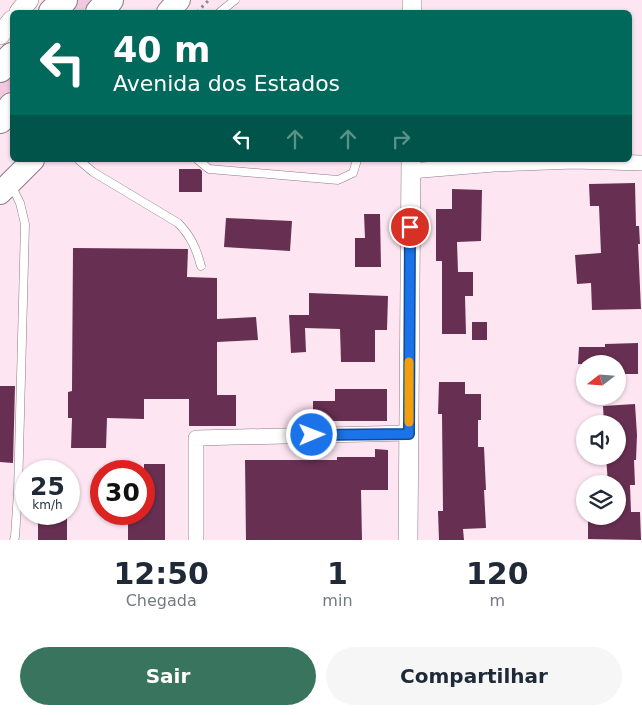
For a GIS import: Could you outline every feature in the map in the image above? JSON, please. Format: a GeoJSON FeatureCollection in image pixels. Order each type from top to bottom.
{"type":"FeatureCollection","features":[{"type":"Feature","properties":{"kind":"highway"},"geometry":{"type":"LineString","coordinates":[[54,10],[64,0]]}},
{"type":"Feature","properties":{"kind":"highway"},"geometry":{"type":"LineString","coordinates":[[101,10],[110,0]]}},
{"type":"Feature","properties":{"kind":"highway"},"geometry":{"type":"LineString","coordinates":[[0,69],[10,58]]}},
{"type":"Feature","properties":{"kind":"highway"},"geometry":{"type":"LineString","coordinates":[[0,120],[10,108]]}},
{"type":"Feature","properties":{"kind":"main road"},"geometry":{"type":"LineString","coordinates":[[170,10],[179,0]]}},
{"type":"Feature","properties":{"kind":"main road"},"geometry":{"type":"LineString","coordinates":[[5,188],[31,162]]}},
{"type":"Feature","properties":{"kind":"street"},"geometry":{"type":"LineString","coordinates":[[21,10],[29,0]]}},
{"type":"Feature","properties":{"kind":"street"},"geometry":{"type":"LineString","coordinates":[[0,35],[10,22]]}},
{"type":"Feature","properties":{"kind":"street"},"geometry":{"type":"LineString","coordinates":[[408,540],[411,166],[547,162]]}},
{"type":"Feature","properties":{"kind":"street"},"geometry":{"type":"LineString","coordinates":[[608,162],[642,163]]}},
{"type":"Feature","properties":{"kind":"street"},"geometry":{"type":"LineString","coordinates":[[196,540],[196,438],[409,434]]}},
{"type":"Feature","properties":{"kind":"lane"},"geometry":{"type":"LineString","coordinates":[[222,10],[235,0]]}},
{"type":"Feature","properties":{"kind":"lane"},"geometry":{"type":"LineString","coordinates":[[81,162],[93,172],[178,223],[195,245],[201,266]]}},
{"type":"Feature","properties":{"kind":"lane"},"geometry":{"type":"LineString","coordinates":[[200,162],[209,169],[338,180],[353,173],[356,162]]}},
{"type":"Feature","properties":{"kind":"lane"},"geometry":{"type":"LineString","coordinates":[[5,188],[20,203],[25,224],[18,492],[16,537],[14,540]]}},
{"type":"Feature","properties":{"kind":"path"},"geometry":{"type":"LineString","coordinates":[[199,10],[209,0]]}},
{"type":"Feature","properties":{"kind":"shaded area"},"geometry":{"type":"Polygon","coordinates":[[[74,0],[93,0],[84,10],[65,10],[74,0]]]}},
{"type":"Feature","properties":{"kind":"shaded area"},"geometry":{"type":"Polygon","coordinates":[[[10,67],[10,90],[0,101],[0,79],[10,67]]]}},
{"type":"Feature","properties":{"kind":"building"},"geometry":{"type":"Polygon","coordinates":[[[179,169],[200,169],[202,171],[202,192],[179,192],[179,169]]]}},
{"type":"Feature","properties":{"kind":"building"},"geometry":{"type":"Polygon","coordinates":[[[635,183],[636,226],[639,226],[640,244],[638,244],[641,309],[592,310],[591,283],[577,284],[575,255],[601,253],[599,206],[590,206],[589,184],[635,183]]]}},
{"type":"Feature","properties":{"kind":"building"},"geometry":{"type":"Polygon","coordinates":[[[452,189],[482,190],[481,241],[457,242],[458,272],[473,272],[473,296],[465,296],[466,334],[442,334],[442,261],[436,261],[436,209],[452,209],[452,189]]]}},
{"type":"Feature","properties":{"kind":"building"},"geometry":{"type":"Polygon","coordinates":[[[364,214],[380,214],[381,267],[355,267],[355,238],[365,238],[364,214]]]}},
{"type":"Feature","properties":{"kind":"building"},"geometry":{"type":"Polygon","coordinates":[[[226,218],[292,221],[290,251],[224,247],[226,218]]]}},
{"type":"Feature","properties":{"kind":"building"},"geometry":{"type":"Polygon","coordinates":[[[73,248],[188,249],[187,277],[217,278],[217,319],[256,317],[258,340],[217,342],[217,395],[236,395],[236,426],[189,426],[189,399],[144,399],[144,419],[107,418],[106,448],[71,448],[72,418],[68,418],[68,392],[72,391],[73,248]]]}},
{"type":"Feature","properties":{"kind":"building"},"geometry":{"type":"Polygon","coordinates":[[[309,293],[388,296],[387,330],[375,330],[375,362],[341,362],[340,329],[305,328],[306,352],[291,353],[289,315],[309,315],[309,293]]]}},
{"type":"Feature","properties":{"kind":"building"},"geometry":{"type":"Polygon","coordinates":[[[472,322],[487,322],[487,340],[472,340],[472,322]]]}},
{"type":"Feature","properties":{"kind":"building"},"geometry":{"type":"Polygon","coordinates":[[[638,343],[638,374],[626,374],[626,355],[579,355],[579,347],[605,347],[605,344],[638,343]]]}},
{"type":"Feature","properties":{"kind":"building"},"geometry":{"type":"Polygon","coordinates":[[[439,382],[465,382],[465,394],[481,394],[481,420],[478,420],[478,447],[484,447],[486,528],[463,529],[464,540],[439,540],[438,511],[443,511],[442,414],[438,414],[439,382]]]}},
{"type":"Feature","properties":{"kind":"building"},"geometry":{"type":"Polygon","coordinates":[[[0,386],[15,386],[13,463],[0,462],[0,386]]]}},
{"type":"Feature","properties":{"kind":"building"},"geometry":{"type":"Polygon","coordinates":[[[335,389],[387,389],[387,421],[313,421],[313,401],[335,401],[335,389]]]}},
{"type":"Feature","properties":{"kind":"building"},"geometry":{"type":"Polygon","coordinates":[[[635,404],[637,435],[636,460],[634,460],[635,485],[630,485],[631,512],[640,512],[641,540],[588,539],[588,525],[626,525],[626,475],[607,475],[607,465],[626,465],[626,415],[604,415],[603,406],[635,404]]]}},
{"type":"Feature","properties":{"kind":"building"},"geometry":{"type":"Polygon","coordinates":[[[375,449],[388,450],[388,490],[361,490],[362,540],[246,540],[245,460],[337,460],[337,457],[375,457],[375,449]]]}},
{"type":"Feature","properties":{"kind":"building"},"geometry":{"type":"Polygon","coordinates":[[[155,464],[165,464],[165,540],[128,540],[128,525],[155,525],[155,464]]]}},
{"type":"Feature","properties":{"kind":"building"},"geometry":{"type":"Polygon","coordinates":[[[38,525],[67,525],[67,540],[38,540],[38,525]]]}},
{"type":"Feature","properties":{"kind":"slow traffic"},"geometry":{"type":"LineString","coordinates":[[409,362],[409,422]]}},
{"type":"Feature","properties":{"kind":"route"},"geometry":{"type":"LineString","coordinates":[[312,435],[409,434],[410,227]]}}]}
